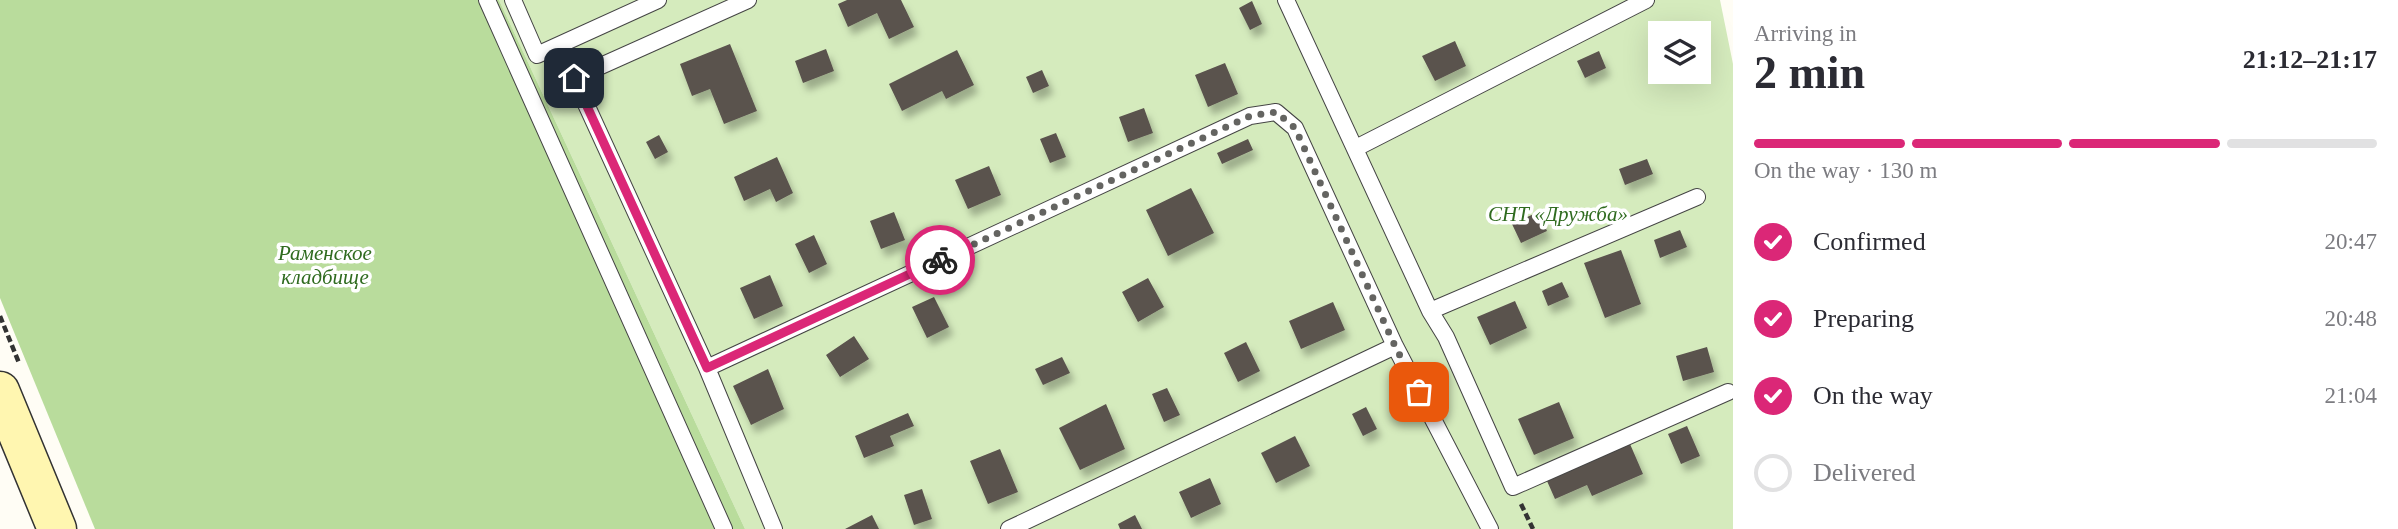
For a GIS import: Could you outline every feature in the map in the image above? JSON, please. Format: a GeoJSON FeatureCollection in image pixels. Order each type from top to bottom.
{"type":"FeatureCollection","features":[{"type":"Feature","properties":{"kind":"main road"},"geometry":{"type":"LineString","coordinates":[[0,391],[57,529]]}},
{"type":"Feature","properties":{"kind":"lane"},"geometry":{"type":"LineString","coordinates":[[486,0],[724,529]]}},
{"type":"Feature","properties":{"kind":"lane"},"geometry":{"type":"LineString","coordinates":[[513,0],[537,55],[658,0]]}},
{"type":"Feature","properties":{"kind":"lane"},"geometry":{"type":"LineString","coordinates":[[748,0],[574,78],[707,368],[774,529]]}},
{"type":"Feature","properties":{"kind":"lane"},"geometry":{"type":"LineString","coordinates":[[1286,0],[1430,311],[1446,337],[1513,487],[1728,392]]}},
{"type":"Feature","properties":{"kind":"lane"},"geometry":{"type":"LineString","coordinates":[[1356,148],[1646,0]]}},
{"type":"Feature","properties":{"kind":"lane"},"geometry":{"type":"LineString","coordinates":[[707,368],[1250,116],[1276,112],[1295,128],[1395,346],[1490,529]]}},
{"type":"Feature","properties":{"kind":"lane"},"geometry":{"type":"LineString","coordinates":[[1430,311],[1697,197]]}},
{"type":"Feature","properties":{"kind":"lane"},"geometry":{"type":"LineString","coordinates":[[1009,529],[1395,346]]}},
{"type":"Feature","properties":{"kind":"green space","name":"Раменское кладбище"},"geometry":{"type":"Polygon","coordinates":[[[0,0],[499,0],[745,529],[95,529],[0,298],[0,0]]]}},
{"type":"Feature","properties":{"kind":"green space","name":"СНТ «Дружба»"},"geometry":{"type":"Polygon","coordinates":[[[499,0],[1720,0],[1733,64],[1733,529],[745,529],[499,0]]]}},
{"type":"Feature","properties":{"kind":"building"},"geometry":{"type":"Polygon","coordinates":[[[847,0],[901,0],[914,27],[889,39],[877,13],[848,27],[838,4],[847,0]]]}},
{"type":"Feature","properties":{"kind":"building"},"geometry":{"type":"Polygon","coordinates":[[[1252,1],[1262,24],[1250,30],[1239,8],[1252,1]]]}},
{"type":"Feature","properties":{"kind":"building"},"geometry":{"type":"Polygon","coordinates":[[[1455,41],[1466,66],[1435,81],[1422,56],[1455,41]]]}},
{"type":"Feature","properties":{"kind":"building"},"geometry":{"type":"Polygon","coordinates":[[[730,44],[757,111],[724,124],[710,89],[692,96],[680,64],[730,44]]]}},
{"type":"Feature","properties":{"kind":"building"},"geometry":{"type":"Polygon","coordinates":[[[826,49],[834,71],[803,83],[795,61],[826,49]]]}},
{"type":"Feature","properties":{"kind":"building"},"geometry":{"type":"Polygon","coordinates":[[[957,50],[974,85],[946,99],[942,91],[902,111],[889,84],[957,50]]]}},
{"type":"Feature","properties":{"kind":"building"},"geometry":{"type":"Polygon","coordinates":[[[1599,51],[1606,68],[1585,78],[1577,61],[1599,51]]]}},
{"type":"Feature","properties":{"kind":"building"},"geometry":{"type":"Polygon","coordinates":[[[1225,63],[1238,94],[1208,107],[1195,75],[1225,63]]]}},
{"type":"Feature","properties":{"kind":"building"},"geometry":{"type":"Polygon","coordinates":[[[1042,70],[1049,86],[1033,93],[1026,77],[1042,70]]]}},
{"type":"Feature","properties":{"kind":"building"},"geometry":{"type":"Polygon","coordinates":[[[1144,108],[1153,133],[1128,142],[1119,117],[1144,108]]]}},
{"type":"Feature","properties":{"kind":"building"},"geometry":{"type":"Polygon","coordinates":[[[1056,133],[1066,157],[1050,163],[1040,139],[1056,133]]]}},
{"type":"Feature","properties":{"kind":"building"},"geometry":{"type":"Polygon","coordinates":[[[659,135],[668,152],[655,159],[646,142],[659,135]]]}},
{"type":"Feature","properties":{"kind":"building"},"geometry":{"type":"Polygon","coordinates":[[[1248,139],[1253,150],[1222,164],[1217,153],[1248,139]]]}},
{"type":"Feature","properties":{"kind":"building"},"geometry":{"type":"Polygon","coordinates":[[[777,157],[793,193],[776,202],[770,189],[744,201],[734,177],[777,157]]]}},
{"type":"Feature","properties":{"kind":"building"},"geometry":{"type":"Polygon","coordinates":[[[1647,159],[1653,174],[1625,185],[1619,169],[1647,159]]]}},
{"type":"Feature","properties":{"kind":"building"},"geometry":{"type":"Polygon","coordinates":[[[989,166],[1001,195],[968,209],[955,180],[989,166]]]}},
{"type":"Feature","properties":{"kind":"building"},"geometry":{"type":"Polygon","coordinates":[[[1191,188],[1214,233],[1168,256],[1146,210],[1191,188]]]}},
{"type":"Feature","properties":{"kind":"building"},"geometry":{"type":"Polygon","coordinates":[[[894,212],[905,240],[881,249],[870,221],[894,212]]]}},
{"type":"Feature","properties":{"kind":"building"},"geometry":{"type":"Polygon","coordinates":[[[1538,212],[1547,231],[1521,243],[1512,224],[1538,212]]]}},
{"type":"Feature","properties":{"kind":"building"},"geometry":{"type":"Polygon","coordinates":[[[1680,230],[1687,247],[1660,258],[1654,240],[1680,230]]]}},
{"type":"Feature","properties":{"kind":"building"},"geometry":{"type":"Polygon","coordinates":[[[814,235],[827,264],[809,273],[795,244],[814,235]]]}},
{"type":"Feature","properties":{"kind":"building"},"geometry":{"type":"Polygon","coordinates":[[[1621,250],[1641,304],[1605,318],[1584,263],[1621,250]]]}},
{"type":"Feature","properties":{"kind":"building"},"geometry":{"type":"Polygon","coordinates":[[[770,275],[783,306],[754,319],[740,288],[770,275]]]}},
{"type":"Feature","properties":{"kind":"building"},"geometry":{"type":"Polygon","coordinates":[[[1148,278],[1164,307],[1138,322],[1122,292],[1148,278]]]}},
{"type":"Feature","properties":{"kind":"building"},"geometry":{"type":"Polygon","coordinates":[[[1562,282],[1569,297],[1548,306],[1542,291],[1562,282]]]}},
{"type":"Feature","properties":{"kind":"building"},"geometry":{"type":"Polygon","coordinates":[[[934,297],[949,327],[927,338],[912,307],[934,297]]]}},
{"type":"Feature","properties":{"kind":"building"},"geometry":{"type":"Polygon","coordinates":[[[1515,301],[1527,328],[1490,345],[1477,317],[1515,301]]]}},
{"type":"Feature","properties":{"kind":"building"},"geometry":{"type":"Polygon","coordinates":[[[1333,302],[1345,330],[1301,349],[1289,321],[1333,302]]]}},
{"type":"Feature","properties":{"kind":"building"},"geometry":{"type":"Polygon","coordinates":[[[854,336],[869,359],[840,377],[826,355],[854,336]]]}},
{"type":"Feature","properties":{"kind":"building"},"geometry":{"type":"Polygon","coordinates":[[[1246,342],[1260,371],[1238,382],[1224,353],[1246,342]]]}},
{"type":"Feature","properties":{"kind":"building"},"geometry":{"type":"Polygon","coordinates":[[[1707,347],[1714,372],[1683,381],[1676,356],[1707,347]]]}},
{"type":"Feature","properties":{"kind":"building"},"geometry":{"type":"Polygon","coordinates":[[[1062,357],[1070,373],[1043,385],[1035,369],[1062,357]]]}},
{"type":"Feature","properties":{"kind":"building"},"geometry":{"type":"Polygon","coordinates":[[[768,369],[784,409],[751,425],[733,386],[768,369]]]}},
{"type":"Feature","properties":{"kind":"building"},"geometry":{"type":"Polygon","coordinates":[[[1167,388],[1180,415],[1164,422],[1152,394],[1167,388]]]}},
{"type":"Feature","properties":{"kind":"building"},"geometry":{"type":"Polygon","coordinates":[[[1559,402],[1574,438],[1534,455],[1518,419],[1559,402]]]}},
{"type":"Feature","properties":{"kind":"building"},"geometry":{"type":"Polygon","coordinates":[[[1106,404],[1125,449],[1080,470],[1059,428],[1106,404]]]}},
{"type":"Feature","properties":{"kind":"building"},"geometry":{"type":"Polygon","coordinates":[[[1366,407],[1377,429],[1363,436],[1352,414],[1366,407]]]}},
{"type":"Feature","properties":{"kind":"building"},"geometry":{"type":"Polygon","coordinates":[[[908,413],[914,426],[890,436],[894,446],[864,458],[855,436],[908,413]]]}},
{"type":"Feature","properties":{"kind":"building"},"geometry":{"type":"Polygon","coordinates":[[[1687,426],[1700,456],[1681,464],[1668,434],[1687,426]]]}},
{"type":"Feature","properties":{"kind":"building"},"geometry":{"type":"Polygon","coordinates":[[[1295,436],[1310,466],[1276,483],[1261,453],[1295,436]]]}},
{"type":"Feature","properties":{"kind":"building"},"geometry":{"type":"Polygon","coordinates":[[[1630,444],[1643,474],[1592,496],[1587,485],[1555,499],[1547,481],[1630,444]]]}},
{"type":"Feature","properties":{"kind":"building"},"geometry":{"type":"Polygon","coordinates":[[[1000,449],[1018,492],[988,504],[970,461],[1000,449]]]}},
{"type":"Feature","properties":{"kind":"building"},"geometry":{"type":"Polygon","coordinates":[[[1210,478],[1221,504],[1191,518],[1179,492],[1210,478]]]}},
{"type":"Feature","properties":{"kind":"building"},"geometry":{"type":"Polygon","coordinates":[[[922,489],[932,519],[914,525],[904,495],[922,489]]]}},
{"type":"Feature","properties":{"kind":"building"},"geometry":{"type":"Polygon","coordinates":[[[872,515],[879,529],[845,529],[872,515]]]}},
{"type":"Feature","properties":{"kind":"building"},"geometry":{"type":"Polygon","coordinates":[[[1135,515],[1142,529],[1120,529],[1118,524],[1135,515]]]}},
{"type":"Feature","properties":{"kind":"way so far"},"geometry":{"type":"LineString","coordinates":[[940,260],[1250,116],[1276,112],[1295,128],[1395,346],[1419,392]]}},
{"type":"Feature","properties":{"kind":"route"},"geometry":{"type":"LineString","coordinates":[[574,78],[707,368],[940,260]]}}]}
